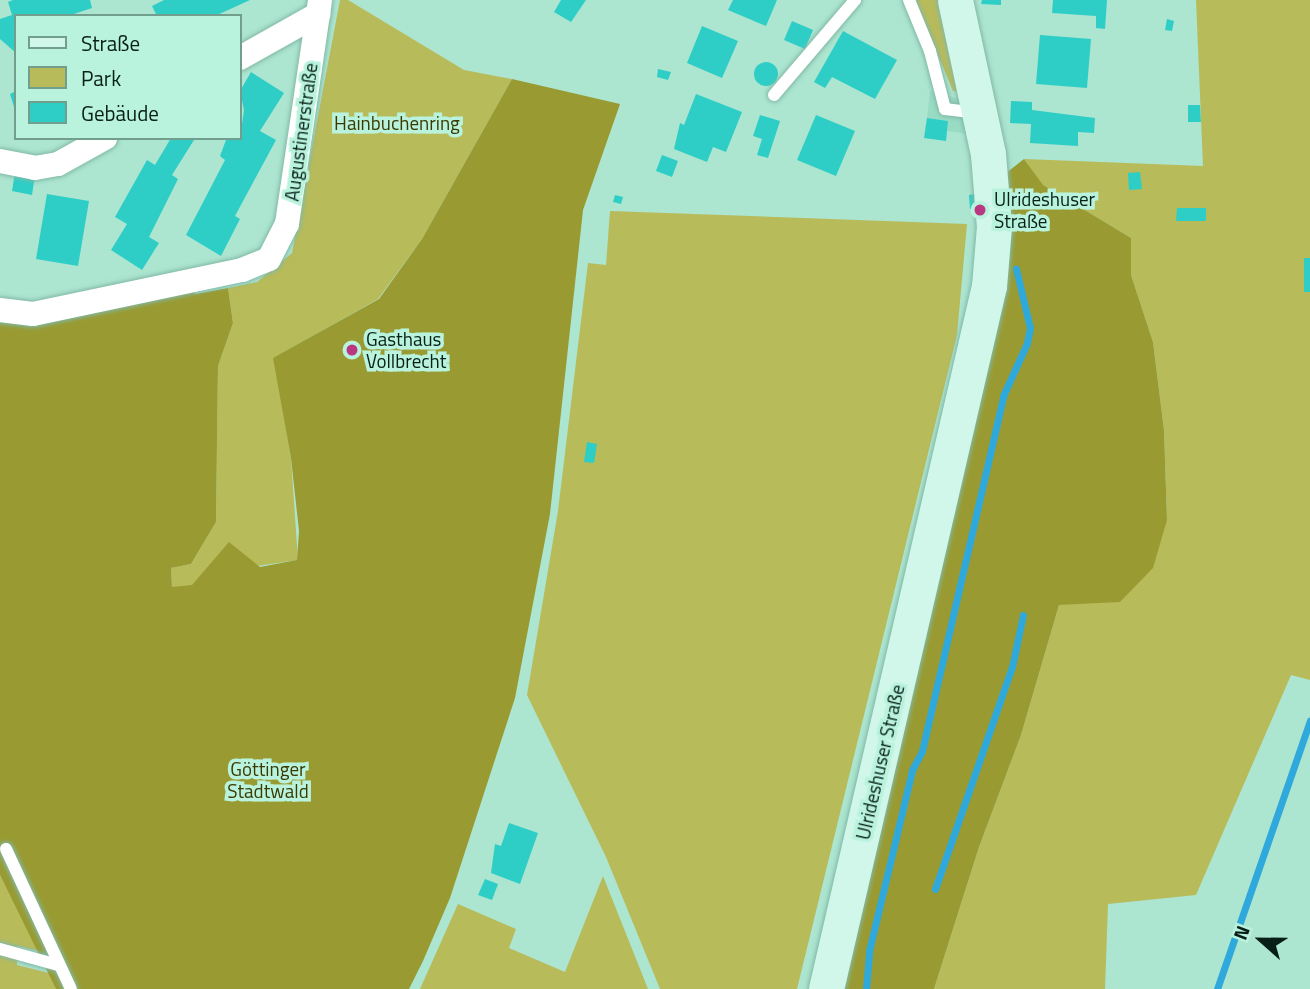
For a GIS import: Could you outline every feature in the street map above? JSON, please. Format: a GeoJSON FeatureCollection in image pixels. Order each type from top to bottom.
{"type":"FeatureCollection","features":[{"type":"Feature","properties":{"kind":"street","name":"Ulrideshuser Straße"},"geometry":{"type":"LineString","coordinates":[[826,989],[982,326],[994,228],[981,114],[955,0]]}},
{"type":"Feature","properties":{"kind":"street"},"geometry":{"type":"LineString","coordinates":[[242,57],[319,7]]}},
{"type":"Feature","properties":{"kind":"street","name":"Augustinerstraße"},"geometry":{"type":"LineString","coordinates":[[0,310],[33,314],[242,270],[269,259],[287,224],[319,7]]}},
{"type":"Feature","properties":{"kind":"street"},"geometry":{"type":"LineString","coordinates":[[0,161],[34,168],[58,164],[101,140]]}},
{"type":"Feature","properties":{"kind":"lane"},"geometry":{"type":"LineString","coordinates":[[774,96],[855,0]]}},
{"type":"Feature","properties":{"kind":"lane"},"geometry":{"type":"LineString","coordinates":[[909,0],[930,51],[945,109],[981,114]]}},
{"type":"Feature","properties":{"kind":"lane"},"geometry":{"type":"LineString","coordinates":[[6,849],[71,989]]}},
{"type":"Feature","properties":{"kind":"lane"},"geometry":{"type":"LineString","coordinates":[[0,949],[58,965]]}},
{"type":"Feature","properties":{"kind":"shaded area"},"geometry":{"type":"Polygon","coordinates":[[[930,91],[966,101],[969,134],[947,131],[948,121],[927,118],[930,91]]]}},
{"type":"Feature","properties":{"kind":"green space","name":"Hainbuchenring"},"geometry":{"type":"Polygon","coordinates":[[[340,0],[348,0],[464,70],[512,79],[422,239],[378,299],[274,358],[291,458],[298,560],[204,574],[192,586],[172,588],[171,568],[191,564],[216,522],[218,366],[233,323],[228,288],[257,282],[292,253],[340,0]]]}},
{"type":"Feature","properties":{"kind":"green space"},"geometry":{"type":"Polygon","coordinates":[[[915,0],[943,0],[964,93],[953,91],[915,0]]]}},
{"type":"Feature","properties":{"kind":"green space"},"geometry":{"type":"Polygon","coordinates":[[[1196,0],[1310,0],[1310,680],[1291,675],[1196,895],[1108,904],[1105,989],[934,989],[979,847],[1021,735],[1059,605],[1167,520],[1164,430],[1153,342],[1131,275],[1131,238],[1042,185],[1024,159],[1203,166],[1196,0]]]}},
{"type":"Feature","properties":{"kind":"green space","name":"Göttinger Stadtwald"},"geometry":{"type":"Polygon","coordinates":[[[512,79],[620,104],[583,210],[550,514],[515,698],[450,898],[409,989],[56,989],[0,875],[0,322],[31,324],[194,290],[195,294],[228,288],[233,323],[218,366],[216,522],[191,564],[171,568],[172,587],[192,585],[229,542],[260,567],[297,560],[299,531],[291,458],[273,358],[379,299],[422,239],[512,79]]]}},
{"type":"Feature","properties":{"kind":"green space"},"geometry":{"type":"Polygon","coordinates":[[[1024,159],[1043,185],[1131,238],[1131,275],[1153,342],[1164,430],[1167,520],[1153,568],[1120,602],[1059,605],[1021,735],[979,847],[934,989],[839,989],[1006,173],[1024,159]]]}},
{"type":"Feature","properties":{"kind":"green space"},"geometry":{"type":"Polygon","coordinates":[[[610,211],[967,224],[957,335],[797,989],[660,989],[606,857],[527,695],[558,511],[588,263],[606,265],[610,211]]]}},
{"type":"Feature","properties":{"kind":"green space"},"geometry":{"type":"Polygon","coordinates":[[[0,875],[39,951],[17,946],[17,965],[49,973],[56,989],[0,989],[0,875]]]}},
{"type":"Feature","properties":{"kind":"green space"},"geometry":{"type":"Polygon","coordinates":[[[603,876],[648,989],[420,989],[458,904],[516,929],[509,948],[565,972],[603,876]]]}},
{"type":"Feature","properties":{"kind":"building"},"geometry":{"type":"Polygon","coordinates":[[[90,0],[92,8],[74,14],[14,14],[14,51],[0,39],[0,19],[12,15],[8,2],[90,0]]]}},
{"type":"Feature","properties":{"kind":"building"},"geometry":{"type":"Polygon","coordinates":[[[164,0],[250,0],[219,14],[156,14],[152,6],[164,0]]]}},
{"type":"Feature","properties":{"kind":"building"},"geometry":{"type":"Polygon","coordinates":[[[561,0],[586,0],[571,22],[554,12],[561,0]]]}},
{"type":"Feature","properties":{"kind":"building"},"geometry":{"type":"Polygon","coordinates":[[[733,0],[777,0],[766,26],[728,10],[733,0]]]}},
{"type":"Feature","properties":{"kind":"building"},"geometry":{"type":"Polygon","coordinates":[[[982,0],[1001,0],[1001,5],[981,4],[982,0]]]}},
{"type":"Feature","properties":{"kind":"building"},"geometry":{"type":"Polygon","coordinates":[[[1053,0],[1107,0],[1105,29],[1096,28],[1096,16],[1052,13],[1053,0]]]}},
{"type":"Feature","properties":{"kind":"building"},"geometry":{"type":"Polygon","coordinates":[[[1167,19],[1174,21],[1172,31],[1165,30],[1167,19]]]}},
{"type":"Feature","properties":{"kind":"building"},"geometry":{"type":"Polygon","coordinates":[[[792,21],[813,30],[805,49],[784,40],[792,21]]]}},
{"type":"Feature","properties":{"kind":"building"},"geometry":{"type":"Polygon","coordinates":[[[702,26],[738,41],[722,78],[687,63],[702,26]]]}},
{"type":"Feature","properties":{"kind":"building"},"geometry":{"type":"Polygon","coordinates":[[[843,31],[897,60],[875,99],[832,77],[825,88],[814,82],[843,31]]]}},
{"type":"Feature","properties":{"kind":"building"},"geometry":{"type":"Polygon","coordinates":[[[1040,35],[1091,39],[1087,88],[1036,84],[1040,35]]]}},
{"type":"Feature","properties":{"kind":"building"},"geometry":{"type":"Polygon","coordinates":[[[761,62],[771,62],[778,69],[778,79],[771,86],[761,86],[754,79],[754,69],[761,62]]]}},
{"type":"Feature","properties":{"kind":"building"},"geometry":{"type":"Polygon","coordinates":[[[658,69],[671,72],[668,80],[657,77],[658,69]]]}},
{"type":"Feature","properties":{"kind":"building"},"geometry":{"type":"Polygon","coordinates":[[[251,72],[284,93],[260,131],[276,140],[235,216],[240,219],[221,256],[186,235],[225,160],[220,156],[226,140],[242,140],[242,88],[251,72]]]}},
{"type":"Feature","properties":{"kind":"building"},"geometry":{"type":"Polygon","coordinates":[[[696,94],[742,112],[726,152],[713,147],[707,162],[674,149],[680,123],[684,125],[696,94]]]}},
{"type":"Feature","properties":{"kind":"building"},"geometry":{"type":"Polygon","coordinates":[[[1011,101],[1032,102],[1032,110],[1095,118],[1094,133],[1078,132],[1078,146],[1030,143],[1031,124],[1010,123],[1011,101]]]}},
{"type":"Feature","properties":{"kind":"building"},"geometry":{"type":"Polygon","coordinates":[[[1188,105],[1200,105],[1201,122],[1188,122],[1188,105]]]}},
{"type":"Feature","properties":{"kind":"building"},"geometry":{"type":"Polygon","coordinates":[[[760,115],[780,121],[768,158],[757,155],[762,139],[753,136],[760,115]]]}},
{"type":"Feature","properties":{"kind":"building"},"geometry":{"type":"Polygon","coordinates":[[[816,115],[855,131],[836,176],[797,160],[816,115]]]}},
{"type":"Feature","properties":{"kind":"building"},"geometry":{"type":"Polygon","coordinates":[[[927,118],[948,121],[946,141],[924,138],[927,118]]]}},
{"type":"Feature","properties":{"kind":"building"},"geometry":{"type":"Polygon","coordinates":[[[170,140],[194,140],[172,175],[178,179],[149,237],[159,243],[142,270],[111,250],[127,224],[115,217],[147,160],[155,165],[170,140]]]}},
{"type":"Feature","properties":{"kind":"building"},"geometry":{"type":"Polygon","coordinates":[[[662,155],[678,161],[672,177],[656,171],[662,155]]]}},
{"type":"Feature","properties":{"kind":"building"},"geometry":{"type":"Polygon","coordinates":[[[15,172],[35,175],[32,195],[12,191],[15,172]]]}},
{"type":"Feature","properties":{"kind":"building"},"geometry":{"type":"Polygon","coordinates":[[[1140,172],[1142,189],[1129,190],[1128,173],[1140,172]]]}},
{"type":"Feature","properties":{"kind":"building"},"geometry":{"type":"Polygon","coordinates":[[[47,194],[89,201],[78,266],[36,259],[47,194]]]}},
{"type":"Feature","properties":{"kind":"building"},"geometry":{"type":"Polygon","coordinates":[[[974,194],[975,209],[970,209],[969,195],[974,194]]]}},
{"type":"Feature","properties":{"kind":"building"},"geometry":{"type":"Polygon","coordinates":[[[615,195],[623,197],[621,204],[613,202],[615,195]]]}},
{"type":"Feature","properties":{"kind":"building"},"geometry":{"type":"Polygon","coordinates":[[[1177,208],[1206,208],[1206,221],[1176,221],[1177,208]]]}},
{"type":"Feature","properties":{"kind":"building"},"geometry":{"type":"Polygon","coordinates":[[[1304,258],[1310,258],[1310,292],[1304,292],[1304,258]]]}},
{"type":"Feature","properties":{"kind":"building"},"geometry":{"type":"Polygon","coordinates":[[[587,442],[597,444],[594,463],[584,462],[587,442]]]}},
{"type":"Feature","properties":{"kind":"building"},"geometry":{"type":"Polygon","coordinates":[[[509,823],[538,833],[520,884],[491,873],[495,844],[501,846],[509,823]]]}},
{"type":"Feature","properties":{"kind":"building"},"geometry":{"type":"Polygon","coordinates":[[[485,879],[498,884],[492,900],[478,895],[485,879]]]}},
{"type":"Feature","properties":{"kind":"waterway"},"geometry":{"type":"LineString","coordinates":[[866,989],[869,951],[912,770],[922,751],[1003,396],[1027,343],[1030,328],[1016,269]]}},
{"type":"Feature","properties":{"kind":"waterway"},"geometry":{"type":"LineString","coordinates":[[935,889],[1012,667],[1023,615]]}},
{"type":"Feature","properties":{"kind":"waterway"},"geometry":{"type":"LineString","coordinates":[[1217,989],[1310,721]]}},
{"type":"Feature","properties":{"kind":"place","name":"Ulrideshuser Straße"},"geometry":{"type":"Point","coordinates":[980,210]}},
{"type":"Feature","properties":{"kind":"place","name":"Gasthaus Vollbrecht"},"geometry":{"type":"Point","coordinates":[352,350]}}]}
